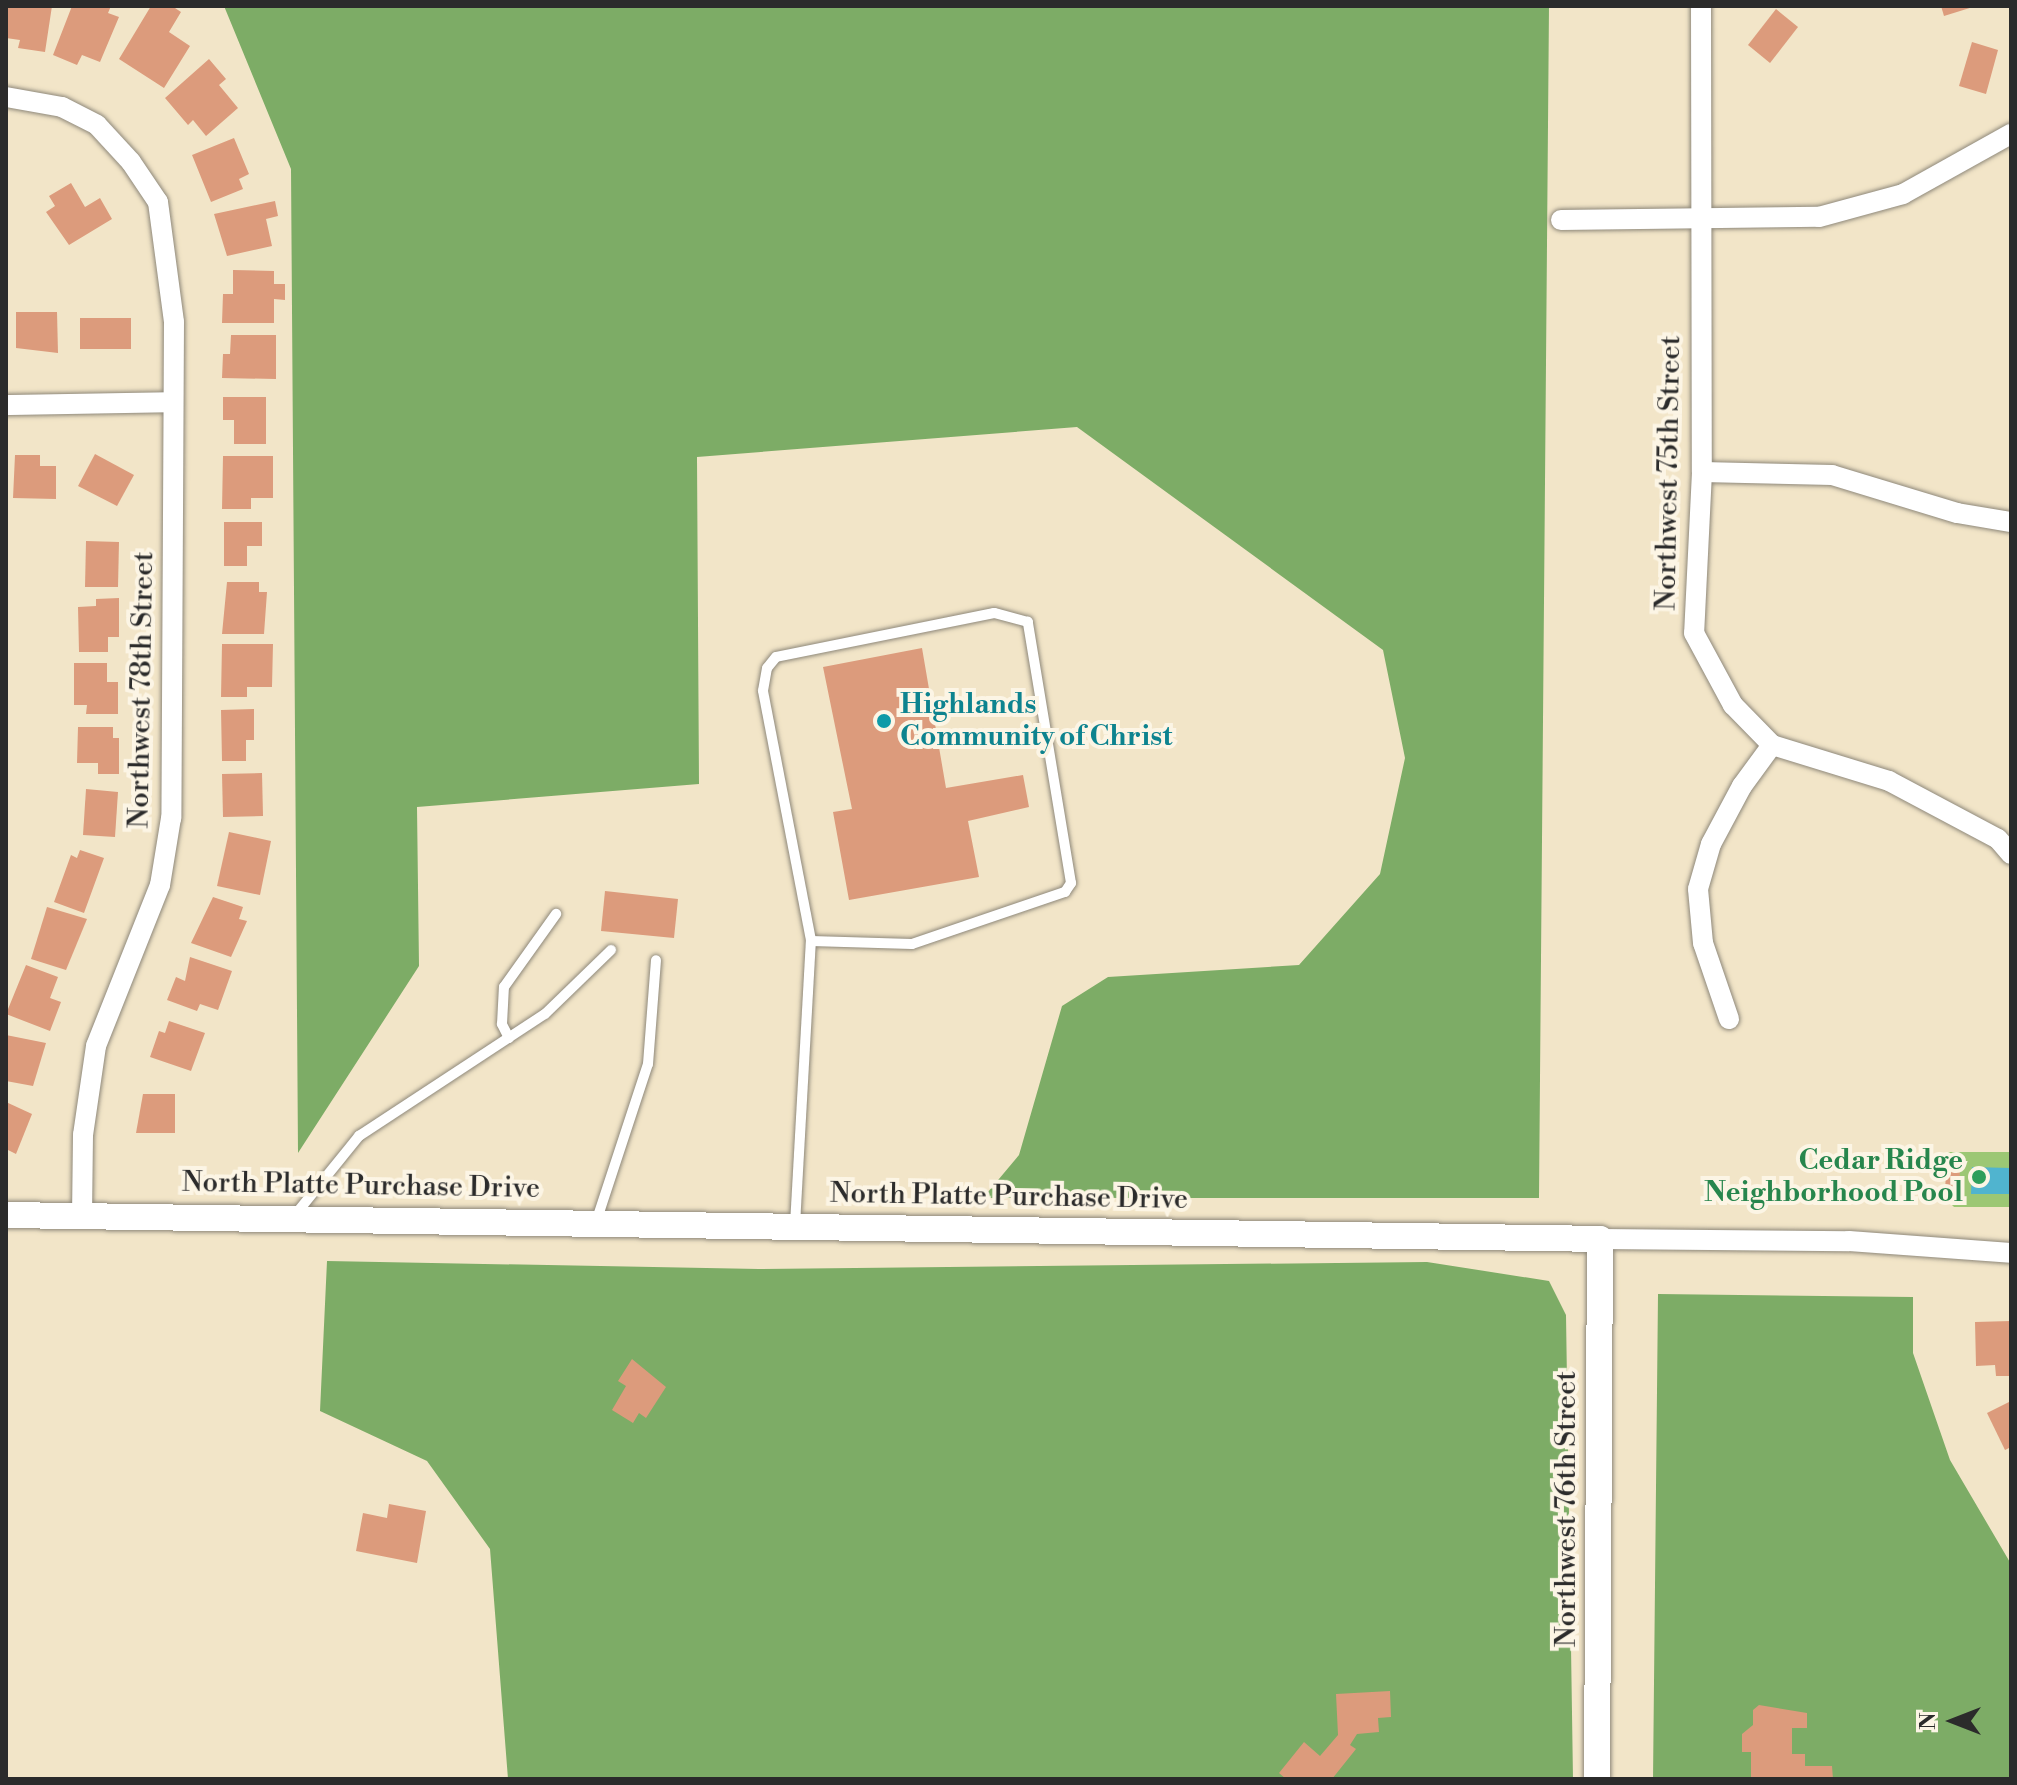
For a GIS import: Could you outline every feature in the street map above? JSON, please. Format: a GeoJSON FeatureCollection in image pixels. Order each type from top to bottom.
{"type":"FeatureCollection","features":[{"type":"Feature","properties":{"kind":"street","name":"Northwest 75th Street"},"geometry":{"type":"LineString","coordinates":[[1701,6],[1698,220],[1702,472],[1694,633],[1733,705],[1772,745],[1889,781],[1998,839],[2011,854]]}},
{"type":"Feature","properties":{"kind":"street","name":"Northwest 78th Street"},"geometry":{"type":"LineString","coordinates":[[6,97],[62,107],[85,119],[131,162],[158,202],[174,322],[171,818],[160,885],[96,1046],[83,1135],[82,1215]]}},
{"type":"Feature","properties":{"kind":"street"},"geometry":{"type":"LineString","coordinates":[[1561,220],[1819,217],[1864,208],[1914,188],[2011,134]]}},
{"type":"Feature","properties":{"kind":"street"},"geometry":{"type":"LineString","coordinates":[[6,405],[173,402]]}},
{"type":"Feature","properties":{"kind":"street"},"geometry":{"type":"LineString","coordinates":[[1702,472],[1832,475],[1957,513],[2011,522]]}},
{"type":"Feature","properties":{"kind":"street"},"geometry":{"type":"LineString","coordinates":[[1729,1019],[1703,943],[1698,889],[1711,844],[1742,786],[1772,745]]}},
{"type":"Feature","properties":{"kind":"street","name":"North Platte Purchase Drive"},"geometry":{"type":"LineString","coordinates":[[6,1215],[1849,1241],[2011,1253]]}},
{"type":"Feature","properties":{"kind":"street","name":"Northwest 76th Street"},"geometry":{"type":"LineString","coordinates":[[1597,1779],[1600,1239]]}},
{"type":"Feature","properties":{"kind":"lane"},"geometry":{"type":"LineString","coordinates":[[795,1225],[811,941],[763,691],[776,657],[994,613],[1028,622],[1071,883],[1065,892],[912,944],[811,941]]}},
{"type":"Feature","properties":{"kind":"lane"},"geometry":{"type":"LineString","coordinates":[[509,1038],[502,1024],[504,987],[556,914]]}},
{"type":"Feature","properties":{"kind":"lane"},"geometry":{"type":"LineString","coordinates":[[294,1217],[359,1136],[545,1014],[611,950]]}},
{"type":"Feature","properties":{"kind":"lane"},"geometry":{"type":"LineString","coordinates":[[596,1222],[648,1064],[656,960]]}},
{"type":"Feature","properties":{"kind":"green space"},"geometry":{"type":"Polygon","coordinates":[[[224,6],[1549,6],[1539,1198],[983,1198],[1019,1155],[1062,1006],[1108,977],[1299,965],[1380,874],[1405,758],[1383,650],[1077,427],[697,457],[699,784],[417,807],[419,966],[298,1153],[291,169],[224,6]]]}},
{"type":"Feature","properties":{"kind":"green space","name":"Cedar Ridge Neighborhood Pool"},"geometry":{"type":"Polygon","coordinates":[[[1948,1152],[2011,1152],[2011,1207],[1954,1207],[1948,1201],[1948,1152]]]}},
{"type":"Feature","properties":{"kind":"green space"},"geometry":{"type":"Polygon","coordinates":[[[327,1261],[759,1269],[1427,1262],[1549,1281],[1566,1315],[1573,1779],[508,1779],[490,1549],[427,1461],[320,1411],[327,1261]]]}},
{"type":"Feature","properties":{"kind":"green space"},"geometry":{"type":"Polygon","coordinates":[[[1658,1294],[1913,1297],[1913,1353],[1950,1460],[2011,1564],[2011,1779],[1653,1779],[1658,1294]]]}},
{"type":"Feature","properties":{"kind":"water"},"geometry":{"type":"Polygon","coordinates":[[[1972,1167],[2010,1168],[2010,1194],[1971,1194],[1972,1167]]]}},
{"type":"Feature","properties":{"kind":"building"},"geometry":{"type":"Polygon","coordinates":[[[6,6],[52,6],[45,52],[18,48],[20,40],[6,38],[6,6]]]}},
{"type":"Feature","properties":{"kind":"building"},"geometry":{"type":"Polygon","coordinates":[[[72,6],[111,6],[108,13],[119,17],[100,62],[82,55],[77,65],[53,55],[72,6]]]}},
{"type":"Feature","properties":{"kind":"building"},"geometry":{"type":"Polygon","coordinates":[[[151,6],[172,6],[181,12],[169,32],[190,46],[164,88],[119,59],[151,6]]]}},
{"type":"Feature","properties":{"kind":"building"},"geometry":{"type":"Polygon","coordinates":[[[1941,6],[1973,6],[1973,7],[1944,16],[1941,6]]]}},
{"type":"Feature","properties":{"kind":"building"},"geometry":{"type":"Polygon","coordinates":[[[1776,9],[1798,27],[1770,63],[1748,45],[1776,9]]]}},
{"type":"Feature","properties":{"kind":"building"},"geometry":{"type":"Polygon","coordinates":[[[1972,42],[1998,50],[1986,94],[1959,86],[1972,42]]]}},
{"type":"Feature","properties":{"kind":"building"},"geometry":{"type":"Polygon","coordinates":[[[209,59],[226,79],[219,85],[238,108],[206,136],[193,120],[188,125],[165,98],[209,59]]]}},
{"type":"Feature","properties":{"kind":"building"},"geometry":{"type":"Polygon","coordinates":[[[234,138],[249,174],[239,179],[243,189],[211,202],[192,155],[234,138]]]}},
{"type":"Feature","properties":{"kind":"building"},"geometry":{"type":"Polygon","coordinates":[[[71,183],[85,207],[100,198],[112,219],[69,245],[46,212],[55,206],[49,196],[71,183]]]}},
{"type":"Feature","properties":{"kind":"building"},"geometry":{"type":"Polygon","coordinates":[[[275,201],[278,216],[266,219],[272,246],[227,256],[214,214],[275,201]]]}},
{"type":"Feature","properties":{"kind":"building"},"geometry":{"type":"Polygon","coordinates":[[[233,270],[274,271],[274,284],[285,284],[285,300],[274,299],[274,323],[222,323],[223,294],[233,294],[233,270]]]}},
{"type":"Feature","properties":{"kind":"building"},"geometry":{"type":"Polygon","coordinates":[[[16,312],[57,312],[58,353],[16,348],[16,312]]]}},
{"type":"Feature","properties":{"kind":"building"},"geometry":{"type":"Polygon","coordinates":[[[80,318],[131,318],[131,349],[80,349],[80,318]]]}},
{"type":"Feature","properties":{"kind":"building"},"geometry":{"type":"Polygon","coordinates":[[[231,335],[276,335],[276,379],[222,378],[223,354],[230,354],[231,335]]]}},
{"type":"Feature","properties":{"kind":"building"},"geometry":{"type":"Polygon","coordinates":[[[223,397],[266,397],[266,444],[234,444],[234,420],[223,420],[223,397]]]}},
{"type":"Feature","properties":{"kind":"building"},"geometry":{"type":"Polygon","coordinates":[[[95,454],[134,475],[117,506],[78,486],[95,454]]]}},
{"type":"Feature","properties":{"kind":"building"},"geometry":{"type":"Polygon","coordinates":[[[15,455],[40,455],[40,466],[56,466],[56,499],[13,498],[15,455]]]}},
{"type":"Feature","properties":{"kind":"building"},"geometry":{"type":"Polygon","coordinates":[[[223,456],[273,456],[273,498],[251,498],[251,509],[222,509],[223,456]]]}},
{"type":"Feature","properties":{"kind":"building"},"geometry":{"type":"Polygon","coordinates":[[[224,522],[262,522],[262,546],[247,546],[247,566],[224,566],[224,522]]]}},
{"type":"Feature","properties":{"kind":"building"},"geometry":{"type":"Polygon","coordinates":[[[86,541],[119,542],[118,587],[85,587],[86,541]]]}},
{"type":"Feature","properties":{"kind":"building"},"geometry":{"type":"Polygon","coordinates":[[[227,582],[259,582],[259,592],[267,592],[264,634],[222,634],[227,582]]]}},
{"type":"Feature","properties":{"kind":"building"},"geometry":{"type":"Polygon","coordinates":[[[119,598],[119,637],[108,637],[108,652],[79,652],[78,607],[96,606],[96,599],[119,598]]]}},
{"type":"Feature","properties":{"kind":"building"},"geometry":{"type":"Polygon","coordinates":[[[222,644],[273,644],[272,687],[247,687],[247,697],[221,697],[222,644]]]}},
{"type":"Feature","properties":{"kind":"building","name":"Highlands Community of Christ"},"geometry":{"type":"Polygon","coordinates":[[[922,648],[946,788],[1023,775],[1029,807],[968,821],[979,877],[849,900],[833,812],[852,809],[823,667],[922,648]]]}},
{"type":"Feature","properties":{"kind":"building"},"geometry":{"type":"Polygon","coordinates":[[[74,663],[107,663],[107,682],[118,682],[118,714],[86,714],[87,705],[74,705],[74,663]]]}},
{"type":"Feature","properties":{"kind":"building"},"geometry":{"type":"Polygon","coordinates":[[[254,709],[254,740],[246,740],[246,761],[222,761],[221,710],[254,709]]]}},
{"type":"Feature","properties":{"kind":"building"},"geometry":{"type":"Polygon","coordinates":[[[78,727],[113,727],[113,738],[119,738],[119,774],[98,774],[98,763],[77,763],[78,727]]]}},
{"type":"Feature","properties":{"kind":"building"},"geometry":{"type":"Polygon","coordinates":[[[262,773],[263,816],[223,817],[222,774],[262,773]]]}},
{"type":"Feature","properties":{"kind":"building"},"geometry":{"type":"Polygon","coordinates":[[[86,789],[118,792],[115,837],[83,835],[86,789]]]}},
{"type":"Feature","properties":{"kind":"building"},"geometry":{"type":"Polygon","coordinates":[[[229,832],[271,841],[260,895],[217,886],[229,832]]]}},
{"type":"Feature","properties":{"kind":"building"},"geometry":{"type":"Polygon","coordinates":[[[80,850],[104,858],[84,913],[54,902],[71,855],[77,858],[80,850]]]}},
{"type":"Feature","properties":{"kind":"building"},"geometry":{"type":"Polygon","coordinates":[[[605,891],[678,899],[674,938],[601,931],[605,891]]]}},
{"type":"Feature","properties":{"kind":"building"},"geometry":{"type":"Polygon","coordinates":[[[213,897],[243,907],[239,919],[247,921],[231,957],[191,943],[213,897]]]}},
{"type":"Feature","properties":{"kind":"building"},"geometry":{"type":"Polygon","coordinates":[[[47,907],[87,919],[66,970],[31,959],[47,907]]]}},
{"type":"Feature","properties":{"kind":"building"},"geometry":{"type":"Polygon","coordinates":[[[190,957],[232,971],[218,1010],[200,1004],[197,1011],[167,1000],[176,977],[185,981],[190,957]]]}},
{"type":"Feature","properties":{"kind":"building"},"geometry":{"type":"Polygon","coordinates":[[[26,965],[58,977],[50,998],[61,1002],[50,1031],[6,1014],[26,965]]]}},
{"type":"Feature","properties":{"kind":"building"},"geometry":{"type":"Polygon","coordinates":[[[169,1021],[205,1033],[191,1071],[150,1057],[159,1031],[165,1033],[169,1021]]]}},
{"type":"Feature","properties":{"kind":"building"},"geometry":{"type":"Polygon","coordinates":[[[6,1035],[46,1043],[33,1086],[6,1081],[6,1035]]]}},
{"type":"Feature","properties":{"kind":"building"},"geometry":{"type":"Polygon","coordinates":[[[143,1094],[175,1094],[175,1133],[136,1133],[143,1094]]]}},
{"type":"Feature","properties":{"kind":"building"},"geometry":{"type":"Polygon","coordinates":[[[6,1102],[32,1114],[16,1154],[6,1149],[6,1102]]]}},
{"type":"Feature","properties":{"kind":"building"},"geometry":{"type":"Polygon","coordinates":[[[1946,1169],[1960,1169],[1959,1194],[1945,1194],[1946,1169]]]}},
{"type":"Feature","properties":{"kind":"building"},"geometry":{"type":"Polygon","coordinates":[[[2011,1321],[2011,1376],[1996,1376],[1995,1365],[1976,1366],[1975,1322],[2011,1321]]]}},
{"type":"Feature","properties":{"kind":"building"},"geometry":{"type":"Polygon","coordinates":[[[632,1359],[666,1387],[646,1418],[639,1413],[633,1423],[612,1410],[626,1386],[618,1381],[632,1359]]]}},
{"type":"Feature","properties":{"kind":"building"},"geometry":{"type":"Polygon","coordinates":[[[2011,1401],[2011,1447],[2005,1450],[1987,1413],[2011,1401]]]}},
{"type":"Feature","properties":{"kind":"building"},"geometry":{"type":"Polygon","coordinates":[[[389,1504],[426,1511],[417,1563],[356,1551],[363,1513],[387,1518],[389,1504]]]}},
{"type":"Feature","properties":{"kind":"building"},"geometry":{"type":"Polygon","coordinates":[[[1390,1691],[1391,1717],[1378,1718],[1379,1732],[1357,1734],[1350,1745],[1356,1749],[1332,1779],[1286,1779],[1279,1773],[1304,1742],[1320,1756],[1338,1735],[1336,1694],[1390,1691]]]}},
{"type":"Feature","properties":{"kind":"building"},"geometry":{"type":"Polygon","coordinates":[[[1759,1705],[1807,1713],[1807,1728],[1792,1728],[1792,1754],[1805,1754],[1805,1766],[1832,1766],[1833,1779],[1751,1779],[1751,1752],[1742,1752],[1742,1734],[1753,1725],[1753,1710],[1759,1705]]]}},
{"type":"Feature","properties":{"kind":"place","name":"Highlands Community of Christ"},"geometry":{"type":"Point","coordinates":[884,721]}},
{"type":"Feature","properties":{"kind":"place","name":"Cedar Ridge Neighborhood Pool"},"geometry":{"type":"Point","coordinates":[1979,1177]}}]}
